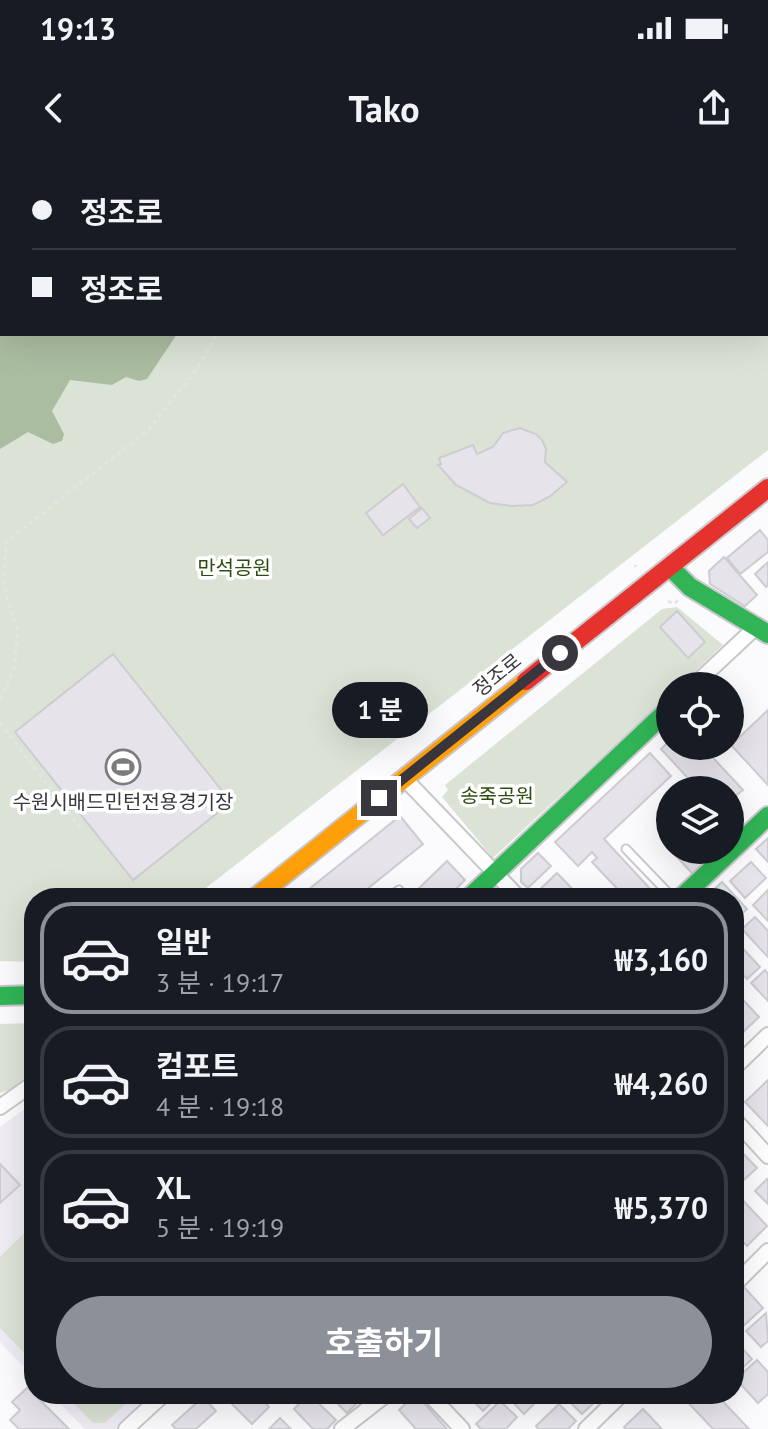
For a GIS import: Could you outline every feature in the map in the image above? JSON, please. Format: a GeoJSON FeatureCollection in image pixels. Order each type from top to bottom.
{"type":"FeatureCollection","features":[{"type":"Feature","properties":{"kind":"street","name":"정조로"},"geometry":{"type":"LineString","coordinates":[[267,888],[768,488]]}},
{"type":"Feature","properties":{"kind":"street"},"geometry":{"type":"LineString","coordinates":[[670,567],[690,587],[762,630],[710,672]]}},
{"type":"Feature","properties":{"kind":"street"},"geometry":{"type":"LineString","coordinates":[[479,888],[656,721]]}},
{"type":"Feature","properties":{"kind":"street"},"geometry":{"type":"LineString","coordinates":[[404,778],[510,888]]}},
{"type":"Feature","properties":{"kind":"street"},"geometry":{"type":"LineString","coordinates":[[692,888],[768,816]]}},
{"type":"Feature","properties":{"kind":"street"},"geometry":{"type":"LineString","coordinates":[[0,996],[24,995]]}},
{"type":"Feature","properties":{"kind":"street"},"geometry":{"type":"LineString","coordinates":[[744,1058],[768,1035]]}},
{"type":"Feature","properties":{"kind":"street"},"geometry":{"type":"LineString","coordinates":[[0,1107],[24,1090]]}},
{"type":"Feature","properties":{"kind":"street"},"geometry":{"type":"LineString","coordinates":[[744,1130],[768,1156]]}},
{"type":"Feature","properties":{"kind":"street"},"geometry":{"type":"LineString","coordinates":[[744,1275],[768,1251]]}},
{"type":"Feature","properties":{"kind":"street"},"geometry":{"type":"LineString","coordinates":[[126,1429],[153,1404]]}},
{"type":"Feature","properties":{"kind":"street"},"geometry":{"type":"LineString","coordinates":[[342,1429],[374,1404]]}},
{"type":"Feature","properties":{"kind":"street"},"geometry":{"type":"LineString","coordinates":[[438,1404],[462,1429]]}},
{"type":"Feature","properties":{"kind":"street"},"geometry":{"type":"LineString","coordinates":[[586,1429],[612,1404]]}},
{"type":"Feature","properties":{"kind":"lane"},"geometry":{"type":"LineString","coordinates":[[626,849],[663,888]]}},
{"type":"Feature","properties":{"kind":"path"},"geometry":{"type":"LineString","coordinates":[[0,699],[15,667],[17,630],[4,587],[6,542],[147,431],[197,369],[216,336]]}},
{"type":"Feature","properties":{"kind":"path"},"geometry":{"type":"LineString","coordinates":[[180,390],[188,394]]}},
{"type":"Feature","properties":{"kind":"path"},"geometry":{"type":"LineString","coordinates":[[668,601],[674,604]]}},
{"type":"Feature","properties":{"kind":"path"},"geometry":{"type":"LineString","coordinates":[[0,723],[82,829]]}},
{"type":"Feature","properties":{"kind":"shaded area"},"geometry":{"type":"Polygon","coordinates":[[[0,336],[176,336],[147,379],[139,381],[126,377],[112,385],[70,380],[52,411],[64,434],[62,441],[53,444],[28,432],[0,449],[0,336]]]}},
{"type":"Feature","properties":{"kind":"shaded area"},"geometry":{"type":"Polygon","coordinates":[[[24,1109],[24,1367],[0,1342],[0,1127],[24,1109]]]}},
{"type":"Feature","properties":{"kind":"shaded area"},"geometry":{"type":"Polygon","coordinates":[[[61,1404],[145,1404],[119,1429],[85,1429],[61,1404]]]}},
{"type":"Feature","properties":{"kind":"green space","name":"만석공원"},"geometry":{"type":"Polygon","coordinates":[[[0,336],[768,336],[768,450],[206,888],[24,888],[24,962],[0,961],[0,336]]]}},
{"type":"Feature","properties":{"kind":"green space","name":"송죽공원"},"geometry":{"type":"Polygon","coordinates":[[[677,607],[723,645],[694,672],[656,672],[656,707],[493,858],[442,797],[448,790],[445,785],[662,609],[677,607]]]}},
{"type":"Feature","properties":{"kind":"green space"},"geometry":{"type":"Polygon","coordinates":[[[24,1023],[24,1081],[0,1093],[0,1024],[24,1023]]]}},
{"type":"Feature","properties":{"kind":"green space"},"geometry":{"type":"Polygon","coordinates":[[[24,1233],[24,1353],[0,1328],[0,1257],[24,1233]]]}},
{"type":"Feature","properties":{"kind":"green space"},"geometry":{"type":"Polygon","coordinates":[[[75,1404],[125,1404],[105,1423],[93,1423],[75,1404]]]}},
{"type":"Feature","properties":{"kind":"building"},"geometry":{"type":"Polygon","coordinates":[[[520,428],[542,440],[546,449],[545,462],[567,482],[533,505],[490,503],[456,485],[438,465],[441,464],[439,458],[473,445],[477,454],[493,447],[503,433],[520,428]]]}},
{"type":"Feature","properties":{"kind":"building"},"geometry":{"type":"Polygon","coordinates":[[[403,484],[420,507],[383,535],[366,513],[403,484]]]}},
{"type":"Feature","properties":{"kind":"building"},"geometry":{"type":"Polygon","coordinates":[[[422,508],[430,518],[417,528],[409,519],[422,508]]]}},
{"type":"Feature","properties":{"kind":"building"},"geometry":{"type":"Polygon","coordinates":[[[760,530],[768,540],[768,552],[740,574],[727,558],[760,530]]]}},
{"type":"Feature","properties":{"kind":"building"},"geometry":{"type":"Polygon","coordinates":[[[724,557],[757,595],[745,606],[710,584],[709,571],[724,557]]]}},
{"type":"Feature","properties":{"kind":"building"},"geometry":{"type":"Polygon","coordinates":[[[768,562],[768,585],[766,587],[755,574],[768,562]]]}},
{"type":"Feature","properties":{"kind":"building"},"geometry":{"type":"Polygon","coordinates":[[[677,611],[705,642],[688,658],[660,627],[677,611]]]}},
{"type":"Feature","properties":{"kind":"building","name":"수원시배드민턴전용경기장"},"geometry":{"type":"Polygon","coordinates":[[[113,654],[231,802],[133,880],[15,732],[113,654]]]}},
{"type":"Feature","properties":{"kind":"building"},"geometry":{"type":"Polygon","coordinates":[[[768,710],[768,785],[744,759],[744,733],[768,710]]]}},
{"type":"Feature","properties":{"kind":"building"},"geometry":{"type":"Polygon","coordinates":[[[650,753],[671,776],[656,776],[656,790],[604,839],[649,888],[617,888],[592,862],[597,858],[592,852],[578,866],[555,842],[650,753]]]}},
{"type":"Feature","properties":{"kind":"building"},"geometry":{"type":"Polygon","coordinates":[[[671,760],[715,760],[730,776],[686,776],[671,760]]]}},
{"type":"Feature","properties":{"kind":"building"},"geometry":{"type":"Polygon","coordinates":[[[400,816],[423,844],[368,888],[310,888],[400,816]]]}},
{"type":"Feature","properties":{"kind":"building"},"geometry":{"type":"Polygon","coordinates":[[[768,838],[768,862],[756,849],[768,838]]]}},
{"type":"Feature","properties":{"kind":"building"},"geometry":{"type":"Polygon","coordinates":[[[538,853],[551,866],[528,888],[521,882],[521,869],[538,853]]]}},
{"type":"Feature","properties":{"kind":"building"},"geometry":{"type":"Polygon","coordinates":[[[447,861],[465,880],[457,888],[419,888],[447,861]]]}},
{"type":"Feature","properties":{"kind":"building"},"geometry":{"type":"Polygon","coordinates":[[[751,862],[766,878],[745,898],[744,888],[736,888],[730,881],[751,862]]]}},
{"type":"Feature","properties":{"kind":"building"},"geometry":{"type":"Polygon","coordinates":[[[683,864],[703,864],[693,874],[683,864]]]}},
{"type":"Feature","properties":{"kind":"building"},"geometry":{"type":"Polygon","coordinates":[[[557,873],[571,888],[541,888],[557,873]]]}},
{"type":"Feature","properties":{"kind":"building"},"geometry":{"type":"Polygon","coordinates":[[[768,890],[768,921],[753,905],[768,890]]]}},
{"type":"Feature","properties":{"kind":"building"},"geometry":{"type":"Polygon","coordinates":[[[755,917],[768,931],[768,957],[744,931],[744,927],[755,917]]]}},
{"type":"Feature","properties":{"kind":"building"},"geometry":{"type":"Polygon","coordinates":[[[744,950],[760,967],[747,979],[744,976],[744,950]]]}},
{"type":"Feature","properties":{"kind":"building"},"geometry":{"type":"Polygon","coordinates":[[[765,970],[768,974],[768,1001],[751,983],[765,970]]]}},
{"type":"Feature","properties":{"kind":"building"},"geometry":{"type":"Polygon","coordinates":[[[744,1001],[759,1017],[744,1031],[744,1001]]]}},
{"type":"Feature","properties":{"kind":"building"},"geometry":{"type":"Polygon","coordinates":[[[768,1080],[768,1126],[745,1102],[768,1080]]]}},
{"type":"Feature","properties":{"kind":"building"},"geometry":{"type":"Polygon","coordinates":[[[744,1154],[757,1168],[744,1180],[744,1154]]]}},
{"type":"Feature","properties":{"kind":"building"},"geometry":{"type":"Polygon","coordinates":[[[0,1164],[20,1185],[0,1203],[0,1164]]]}},
{"type":"Feature","properties":{"kind":"building"},"geometry":{"type":"Polygon","coordinates":[[[768,1180],[768,1204],[755,1191],[768,1180]]]}},
{"type":"Feature","properties":{"kind":"building"},"geometry":{"type":"Polygon","coordinates":[[[744,1202],[767,1226],[747,1246],[744,1243],[744,1202]]]}},
{"type":"Feature","properties":{"kind":"building"},"geometry":{"type":"Polygon","coordinates":[[[744,1287],[763,1308],[744,1325],[744,1287]]]}},
{"type":"Feature","properties":{"kind":"building"},"geometry":{"type":"Polygon","coordinates":[[[766,1313],[768,1341],[761,1347],[746,1331],[766,1313]]]}},
{"type":"Feature","properties":{"kind":"building"},"geometry":{"type":"Polygon","coordinates":[[[744,1350],[752,1359],[744,1367],[744,1350]]]}},
{"type":"Feature","properties":{"kind":"building"},"geometry":{"type":"Polygon","coordinates":[[[757,1360],[768,1372],[768,1394],[758,1403],[744,1388],[744,1372],[757,1360]]]}},
{"type":"Feature","properties":{"kind":"building"},"geometry":{"type":"Polygon","coordinates":[[[24,1391],[24,1404],[45,1404],[69,1429],[19,1429],[10,1420],[20,1410],[12,1402],[24,1391]]]}},
{"type":"Feature","properties":{"kind":"building"},"geometry":{"type":"Polygon","coordinates":[[[195,1404],[210,1404],[216,1411],[196,1429],[176,1429],[172,1425],[195,1404]]]}},
{"type":"Feature","properties":{"kind":"building"},"geometry":{"type":"Polygon","coordinates":[[[232,1404],[266,1404],[269,1407],[252,1424],[232,1404]]]}},
{"type":"Feature","properties":{"kind":"building"},"geometry":{"type":"Polygon","coordinates":[[[299,1404],[319,1404],[336,1420],[327,1429],[313,1429],[294,1409],[299,1404]]]}},
{"type":"Feature","properties":{"kind":"building"},"geometry":{"type":"Polygon","coordinates":[[[338,1404],[356,1404],[347,1413],[338,1404]]]}},
{"type":"Feature","properties":{"kind":"building"},"geometry":{"type":"Polygon","coordinates":[[[405,1404],[425,1404],[447,1429],[416,1429],[399,1410],[405,1404]]]}},
{"type":"Feature","properties":{"kind":"building"},"geometry":{"type":"Polygon","coordinates":[[[476,1404],[490,1404],[483,1411],[476,1404]]]}},
{"type":"Feature","properties":{"kind":"building"},"geometry":{"type":"Polygon","coordinates":[[[497,1404],[503,1404],[517,1417],[506,1429],[481,1429],[476,1424],[497,1404]]]}},
{"type":"Feature","properties":{"kind":"building"},"geometry":{"type":"Polygon","coordinates":[[[515,1404],[534,1404],[524,1414],[515,1404]]]}},
{"type":"Feature","properties":{"kind":"building"},"geometry":{"type":"Polygon","coordinates":[[[559,1404],[576,1421],[568,1429],[538,1429],[536,1426],[559,1404]]]}},
{"type":"Feature","properties":{"kind":"building"},"geometry":{"type":"Polygon","coordinates":[[[572,1404],[593,1404],[582,1414],[572,1404]]]}},
{"type":"Feature","properties":{"kind":"building"},"geometry":{"type":"Polygon","coordinates":[[[689,1404],[725,1404],[749,1429],[713,1429],[689,1404]]]}},
{"type":"Feature","properties":{"kind":"building"},"geometry":{"type":"Polygon","coordinates":[[[643,1409],[662,1429],[624,1427],[643,1409]]]}},
{"type":"Feature","properties":{"kind":"building"},"geometry":{"type":"Polygon","coordinates":[[[280,1418],[291,1429],[269,1429],[280,1418]]]}},
{"type":"Feature","properties":{"kind":"traffic: fast"},"geometry":{"type":"LineString","coordinates":[[670,567],[690,587],[768,634]]}},
{"type":"Feature","properties":{"kind":"traffic: fast"},"geometry":{"type":"LineString","coordinates":[[480,888],[656,721]]}},
{"type":"Feature","properties":{"kind":"traffic: fast"},"geometry":{"type":"LineString","coordinates":[[692,888],[768,816]]}},
{"type":"Feature","properties":{"kind":"traffic: fast"},"geometry":{"type":"LineString","coordinates":[[0,996],[24,995]]}},
{"type":"Feature","properties":{"kind":"traffic: slow"},"geometry":{"type":"LineString","coordinates":[[267,888],[526,681]]}},
{"type":"Feature","properties":{"kind":"traffic: jam"},"geometry":{"type":"LineString","coordinates":[[526,681],[768,488]]}},
{"type":"Feature","properties":{"kind":"place","name":"수원시배드민턴전용경기장"},"geometry":{"type":"Point","coordinates":[123,767]}},
{"type":"Feature","properties":{"kind":"route"},"geometry":{"type":"LineString","coordinates":[[379,798],[560,653]]}}]}
